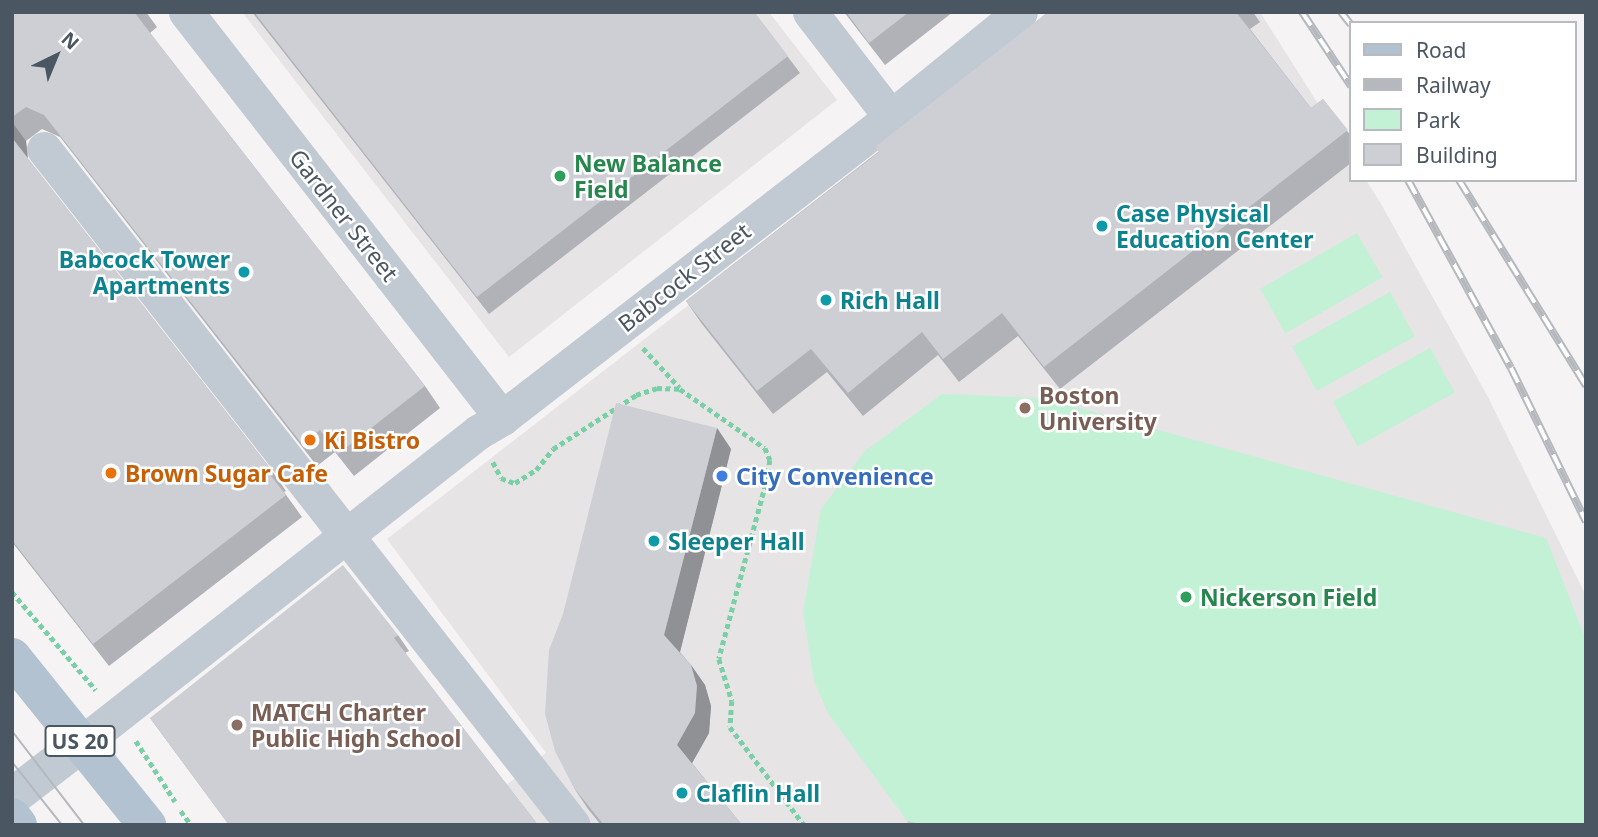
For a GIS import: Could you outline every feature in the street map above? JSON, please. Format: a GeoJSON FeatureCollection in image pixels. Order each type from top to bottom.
{"type":"FeatureCollection","features":[{"type":"Feature","properties":{"kind":"main road","name":"US 20"},"geometry":{"type":"LineString","coordinates":[[12,657],[147,825]]}},
{"type":"Feature","properties":{"kind":"main road"},"geometry":{"type":"LineString","coordinates":[[12,817],[18,825]]}},
{"type":"Feature","properties":{"kind":"street","name":"Gardner Street"},"geometry":{"type":"LineString","coordinates":[[186,12],[502,418]]}},
{"type":"Feature","properties":{"kind":"street"},"geometry":{"type":"LineString","coordinates":[[810,12],[891,117]]}},
{"type":"Feature","properties":{"kind":"street","name":"Babcock Street"},"geometry":{"type":"LineString","coordinates":[[82,743],[346,539],[478,432],[502,418],[891,117],[1020,12]]}},
{"type":"Feature","properties":{"kind":"street"},"geometry":{"type":"LineString","coordinates":[[44,149],[346,539],[573,825]]}},
{"type":"Feature","properties":{"kind":"street"},"geometry":{"type":"LineString","coordinates":[[12,797],[82,743]]}},
{"type":"Feature","properties":{"kind":"path"},"geometry":{"type":"LineString","coordinates":[[643,348],[680,389],[759,442],[770,460],[719,659],[732,701],[730,727],[804,825]]}},
{"type":"Feature","properties":{"kind":"path"},"geometry":{"type":"LineString","coordinates":[[491,454],[501,478],[516,484],[536,470],[553,449],[636,395],[680,389]]}},
{"type":"Feature","properties":{"kind":"path"},"geometry":{"type":"LineString","coordinates":[[12,592],[96,690]]}},
{"type":"Feature","properties":{"kind":"shaded area","name":"New Balance Field"},"geometry":{"type":"Polygon","coordinates":[[[242,12],[769,12],[837,100],[509,357],[242,12]]]}},
{"type":"Feature","properties":{"kind":"shaded area","name":"Boston University"},"geometry":{"type":"Polygon","coordinates":[[[1066,12],[1260,12],[1350,154],[1350,182],[1367,182],[1380,202],[1488,397],[1586,596],[1586,825],[457,825],[546,753],[387,539],[1066,12]]]}},
{"type":"Feature","properties":{"kind":"green space"},"geometry":{"type":"Polygon","coordinates":[[[1357,233],[1382,277],[1286,333],[1260,289],[1357,233]]]}},
{"type":"Feature","properties":{"kind":"green space"},"geometry":{"type":"Polygon","coordinates":[[[1390,292],[1415,337],[1317,391],[1292,346],[1390,292]]]}},
{"type":"Feature","properties":{"kind":"green space"},"geometry":{"type":"Polygon","coordinates":[[[1430,348],[1455,393],[1358,446],[1333,402],[1430,348]]]}},
{"type":"Feature","properties":{"kind":"green space","name":"Nickerson Field"},"geometry":{"type":"Polygon","coordinates":[[[942,394],[1044,398],[1546,538],[1586,640],[1586,825],[910,825],[828,713],[814,681],[803,612],[821,509],[865,451],[942,394]]]}},
{"type":"Feature","properties":{"kind":"building","name":"Babcock Tower Apartments"},"geometry":{"type":"Polygon","coordinates":[[[12,12],[134,12],[425,386],[338,454],[320,430],[302,444],[44,115],[26,107],[12,117],[12,12]]]}},
{"type":"Feature","properties":{"kind":"building","name":"New Balance Field"},"geometry":{"type":"Polygon","coordinates":[[[254,12],[754,12],[788,56],[477,297],[254,12]]]}},
{"type":"Feature","properties":{"kind":"building"},"geometry":{"type":"Polygon","coordinates":[[[846,12],[909,12],[869,43],[846,12]]]}},
{"type":"Feature","properties":{"kind":"building","name":"Case Physical Education Center"},"geometry":{"type":"Polygon","coordinates":[[[1048,12],[1236,12],[1311,108],[1323,99],[1348,130],[1044,367],[1002,313],[943,359],[922,332],[848,393],[811,349],[757,391],[686,301],[879,152],[875,147],[1048,12]]]}},
{"type":"Feature","properties":{"kind":"building"},"geometry":{"type":"Polygon","coordinates":[[[12,136],[270,468],[267,471],[286,495],[93,644],[12,540],[12,136]]]}},
{"type":"Feature","properties":{"kind":"building"},"geometry":{"type":"Polygon","coordinates":[[[616,403],[717,428],[664,635],[691,665],[697,686],[695,713],[677,745],[742,825],[604,825],[574,788],[555,751],[545,714],[549,650],[563,614],[616,403]]]}},
{"type":"Feature","properties":{"kind":"building"},"geometry":{"type":"Polygon","coordinates":[[[343,565],[398,635],[394,638],[538,825],[229,825],[150,718],[343,565]]]}},
{"type":"Feature","properties":{"kind":"building"},"geometry":{"type":"Polygon","coordinates":[[[908,821],[924,825],[907,825],[908,821]]]}},
{"type":"Feature","properties":{"kind":"tram line"},"geometry":{"type":"LineString","coordinates":[[12,731],[84,825]]}},
{"type":"Feature","properties":{"kind":"tram line"},"geometry":{"type":"LineString","coordinates":[[12,762],[62,825]]}},
{"type":"Feature","properties":{"kind":"railway"},"geometry":{"type":"LineString","coordinates":[[1302,12],[1350,84]]}},
{"type":"Feature","properties":{"kind":"railway"},"geometry":{"type":"LineString","coordinates":[[1341,12],[1350,24]]}},
{"type":"Feature","properties":{"kind":"railway"},"geometry":{"type":"LineString","coordinates":[[1409,182],[1511,368],[1586,522]]}},
{"type":"Feature","properties":{"kind":"railway"},"geometry":{"type":"LineString","coordinates":[[1460,182],[1586,386]]}},
{"type":"Feature","properties":{"kind":"place","name":"New Balance Field"},"geometry":{"type":"Point","coordinates":[560,176]}},
{"type":"Feature","properties":{"kind":"place","name":"Case Physical Education Center"},"geometry":{"type":"Point","coordinates":[1102,226]}},
{"type":"Feature","properties":{"kind":"place","name":"Babcock Tower Apartments"},"geometry":{"type":"Point","coordinates":[244,272]}},
{"type":"Feature","properties":{"kind":"place","name":"Rich Hall"},"geometry":{"type":"Point","coordinates":[826,300]}},
{"type":"Feature","properties":{"kind":"place","name":"Boston University"},"geometry":{"type":"Point","coordinates":[1025,408]}},
{"type":"Feature","properties":{"kind":"place","name":"Ki Bistro"},"geometry":{"type":"Point","coordinates":[310,440]}},
{"type":"Feature","properties":{"kind":"place","name":"Brown Sugar Cafe"},"geometry":{"type":"Point","coordinates":[111,473]}},
{"type":"Feature","properties":{"kind":"place","name":"City Convenience"},"geometry":{"type":"Point","coordinates":[722,476]}},
{"type":"Feature","properties":{"kind":"place","name":"Sleeper Hall"},"geometry":{"type":"Point","coordinates":[654,541]}},
{"type":"Feature","properties":{"kind":"place","name":"Nickerson Field"},"geometry":{"type":"Point","coordinates":[1186,597]}},
{"type":"Feature","properties":{"kind":"place","name":"MATCH Charter Public High School"},"geometry":{"type":"Point","coordinates":[237,725]}},
{"type":"Feature","properties":{"kind":"place","name":"Claflin Hall"},"geometry":{"type":"Point","coordinates":[682,793]}}]}
